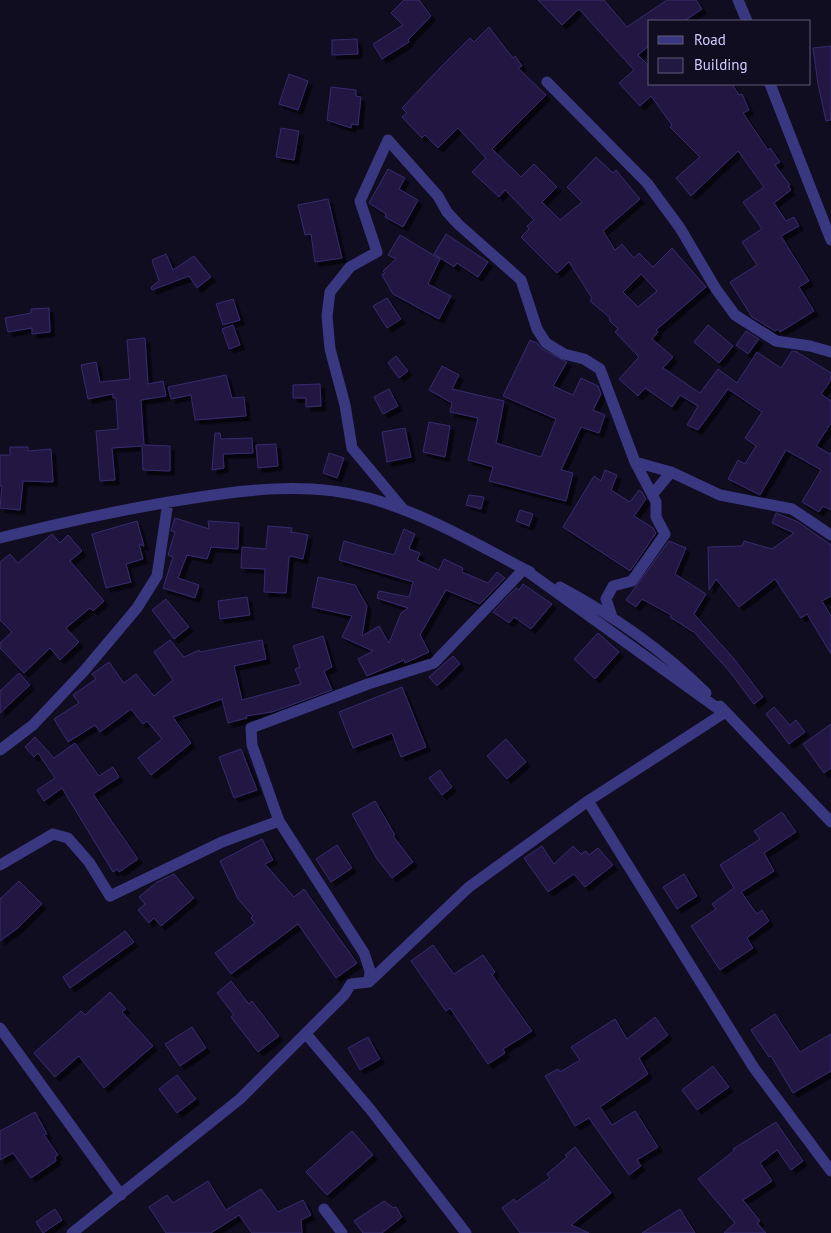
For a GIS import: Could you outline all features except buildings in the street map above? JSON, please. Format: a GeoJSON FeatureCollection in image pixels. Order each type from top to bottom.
{"type":"FeatureCollection","features":[{"type":"Feature","properties":{"kind":"street"},"geometry":{"type":"LineString","coordinates":[[738,0],[747,20]]}},
{"type":"Feature","properties":{"kind":"street"},"geometry":{"type":"LineString","coordinates":[[547,82],[647,183],[680,228],[716,289],[735,314],[776,341],[810,346],[831,352]]}},
{"type":"Feature","properties":{"kind":"street"},"geometry":{"type":"LineString","coordinates":[[770,85],[831,240]]}},
{"type":"Feature","properties":{"kind":"street"},"geometry":{"type":"LineString","coordinates":[[403,509],[352,448],[345,405],[330,349],[327,316],[330,292],[350,267],[377,252],[360,200],[388,140],[438,196],[447,212],[458,224],[521,280],[537,329],[546,343],[564,354],[584,359],[600,369],[635,462],[656,502],[656,518],[665,534],[632,581],[613,586],[606,599],[612,617]]}},
{"type":"Feature","properties":{"kind":"street"},"geometry":{"type":"LineString","coordinates":[[635,462],[671,472],[720,495],[792,509],[831,535]]}},
{"type":"Feature","properties":{"kind":"street"},"geometry":{"type":"LineString","coordinates":[[652,495],[671,472]]}},
{"type":"Feature","properties":{"kind":"street"},"geometry":{"type":"LineString","coordinates":[[0,538],[82,517],[249,490],[289,489],[367,498],[403,509],[524,569],[612,617],[655,646],[690,677],[831,822]]}},
{"type":"Feature","properties":{"kind":"street"},"geometry":{"type":"LineString","coordinates":[[0,750],[33,725],[84,671],[137,608],[157,576],[168,502]]}},
{"type":"Feature","properties":{"kind":"street"},"geometry":{"type":"LineString","coordinates":[[72,1233],[240,1098],[344,995],[351,984],[369,982],[469,887],[588,801],[724,713],[524,569]]}},
{"type":"Feature","properties":{"kind":"street"},"geometry":{"type":"LineString","coordinates":[[369,982],[370,971],[364,953],[279,821],[252,745],[251,728],[368,684],[434,663],[524,569]]}},
{"type":"Feature","properties":{"kind":"street"},"geometry":{"type":"LineString","coordinates":[[588,801],[754,1068],[831,1171]]}},
{"type":"Feature","properties":{"kind":"street"},"geometry":{"type":"LineString","coordinates":[[0,865],[53,834],[68,838],[89,862],[110,896],[222,842],[279,821]]}},
{"type":"Feature","properties":{"kind":"street"},"geometry":{"type":"LineString","coordinates":[[0,1028],[121,1195]]}},
{"type":"Feature","properties":{"kind":"street"},"geometry":{"type":"LineString","coordinates":[[306,1034],[370,1109],[466,1233]]}},
{"type":"Feature","properties":{"kind":"street"},"geometry":{"type":"LineString","coordinates":[[324,1209],[342,1233]]}}]}
